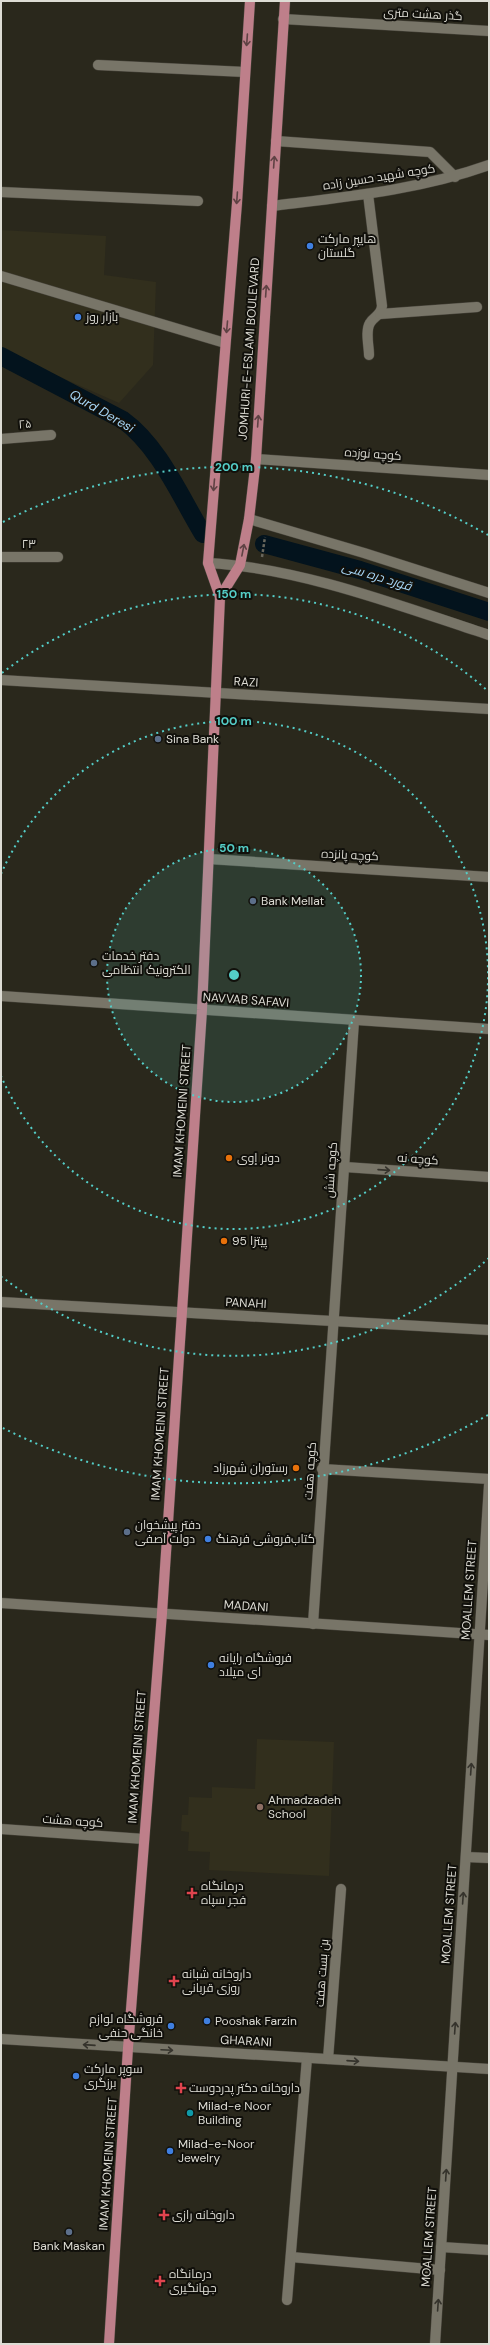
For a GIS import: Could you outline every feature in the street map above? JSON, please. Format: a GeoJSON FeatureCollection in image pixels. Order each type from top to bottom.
{"type":"FeatureCollection","features":[{"type":"Feature","properties":{"kind":"main road","name":"JOMHURI-E-ESLAMI BOULEVARD"},"geometry":{"type":"LineString","coordinates":[[220,597],[208,563],[250,1]]}},
{"type":"Feature","properties":{"kind":"main road","name":"JOMHURI-E-ESLAMI BOULEVARD"},"geometry":{"type":"LineString","coordinates":[[220,597],[240,565],[249,519],[256,459],[284,1]]}},
{"type":"Feature","properties":{"kind":"main road","name":"IMAM KHOMEINI STREET"},"geometry":{"type":"LineString","coordinates":[[109,2344],[128,2048],[162,1614],[202,1010],[209,859],[214,693],[220,597]]}},
{"type":"Feature","properties":{"kind":"street","name":"گذر هشت متری"},"geometry":{"type":"LineString","coordinates":[[283,19],[489,31]]}},
{"type":"Feature","properties":{"kind":"street"},"geometry":{"type":"LineString","coordinates":[[98,65],[245,72]]}},
{"type":"Feature","properties":{"kind":"street"},"geometry":{"type":"LineString","coordinates":[[276,141],[430,152],[455,178]]}},
{"type":"Feature","properties":{"kind":"street","name":"کوچه شهید حسین زاده"},"geometry":{"type":"LineString","coordinates":[[272,206],[368,194],[455,178],[489,165]]}},
{"type":"Feature","properties":{"kind":"street"},"geometry":{"type":"LineString","coordinates":[[1,192],[198,201]]}},
{"type":"Feature","properties":{"kind":"street"},"geometry":{"type":"LineString","coordinates":[[368,194],[382,306],[380,314]]}},
{"type":"Feature","properties":{"kind":"street"},"geometry":{"type":"LineString","coordinates":[[1,276],[225,343]]}},
{"type":"Feature","properties":{"kind":"street"},"geometry":{"type":"LineString","coordinates":[[369,355],[368,327],[370,322],[380,314],[477,307]]}},
{"type":"Feature","properties":{"kind":"street","name":"۲۵"},"geometry":{"type":"LineString","coordinates":[[1,438],[51,435]]}},
{"type":"Feature","properties":{"kind":"street","name":"کوچه نوزده"},"geometry":{"type":"LineString","coordinates":[[256,459],[489,475]]}},
{"type":"Feature","properties":{"kind":"street"},"geometry":{"type":"LineString","coordinates":[[249,519],[364,553],[489,593]]}},
{"type":"Feature","properties":{"kind":"street","name":"۲۳"},"geometry":{"type":"LineString","coordinates":[[1,557],[58,557]]}},
{"type":"Feature","properties":{"kind":"street"},"geometry":{"type":"LineString","coordinates":[[208,563],[240,565],[354,591],[489,634]]}},
{"type":"Feature","properties":{"kind":"street","name":"RAZI"},"geometry":{"type":"LineString","coordinates":[[1,680],[489,710]]}},
{"type":"Feature","properties":{"kind":"street","name":"کوچه پانزده"},"geometry":{"type":"LineString","coordinates":[[209,859],[489,876]]}},
{"type":"Feature","properties":{"kind":"street","name":"NAVVAB SAFAVI"},"geometry":{"type":"LineString","coordinates":[[1,996],[489,1029]]}},
{"type":"Feature","properties":{"kind":"street","name":"کوچه شش"},"geometry":{"type":"LineString","coordinates":[[335,1321],[354,1020]]}},
{"type":"Feature","properties":{"kind":"street","name":"کوچه نه"},"geometry":{"type":"LineString","coordinates":[[345,1167],[489,1177]]}},
{"type":"Feature","properties":{"kind":"street","name":"PANAHI"},"geometry":{"type":"LineString","coordinates":[[1,1302],[489,1330]]}},
{"type":"Feature","properties":{"kind":"street","name":"کوچه هفت"},"geometry":{"type":"LineString","coordinates":[[313,1624],[322,1469],[335,1321]]}},
{"type":"Feature","properties":{"kind":"street"},"geometry":{"type":"LineString","coordinates":[[322,1469],[489,1479]]}},
{"type":"Feature","properties":{"kind":"street","name":"MOALLEM STREET"},"geometry":{"type":"LineString","coordinates":[[435,2344],[466,1857],[484,1635],[489,1485]]}},
{"type":"Feature","properties":{"kind":"street","name":"MADANI"},"geometry":{"type":"LineString","coordinates":[[1,1603],[484,1635]]}},
{"type":"Feature","properties":{"kind":"street","name":"کوچه هشت"},"geometry":{"type":"LineString","coordinates":[[1,1829],[144,1839]]}},
{"type":"Feature","properties":{"kind":"street"},"geometry":{"type":"LineString","coordinates":[[466,1857],[489,1858]]}},
{"type":"Feature","properties":{"kind":"street","name":"بن بست هفت"},"geometry":{"type":"LineString","coordinates":[[328,2059],[341,1889]]}},
{"type":"Feature","properties":{"kind":"street","name":"GHARANI"},"geometry":{"type":"LineString","coordinates":[[1,2039],[489,2069]]}},
{"type":"Feature","properties":{"kind":"street"},"geometry":{"type":"LineString","coordinates":[[287,2300],[307,2058]]}},
{"type":"Feature","properties":{"kind":"street"},"geometry":{"type":"LineString","coordinates":[[441,2247],[489,2250]]}},
{"type":"Feature","properties":{"kind":"street"},"geometry":{"type":"LineString","coordinates":[[291,2257],[440,2270]]}},
{"type":"Feature","properties":{"kind":"path"},"geometry":{"type":"LineString","coordinates":[[262,561],[265,532]]}},
{"type":"Feature","properties":{"kind":"shaded area","name":"بازار روز"},"geometry":{"type":"Polygon","coordinates":[[[1,230],[106,236],[104,275],[156,282],[153,365],[119,403],[1,351],[1,230]]]}},
{"type":"Feature","properties":{"kind":"shaded area","name":"Ahmadzadeh School"},"geometry":{"type":"Polygon","coordinates":[[[257,1739],[334,1742],[329,1876],[209,1870],[210,1852],[188,1851],[189,1832],[181,1831],[182,1815],[188,1815],[189,1797],[212,1798],[212,1787],[255,1789],[257,1739]]]}},
{"type":"Feature","properties":{"kind":"waterway","name":"Qurd Deresi"},"geometry":{"type":"LineString","coordinates":[[1,356],[123,420],[136,431],[158,457],[168,472],[203,534]]}},
{"type":"Feature","properties":{"kind":"waterway","name":"قورد دره سی"},"geometry":{"type":"LineString","coordinates":[[264,544],[360,570],[489,612]]}},
{"type":"Feature","properties":{"kind":"place","name":"هایپر مارکت گلستان"},"geometry":{"type":"Point","coordinates":[310,246]}},
{"type":"Feature","properties":{"kind":"place","name":"بازار روز"},"geometry":{"type":"Point","coordinates":[78,317]}},
{"type":"Feature","properties":{"kind":"place","name":"Sina Bank"},"geometry":{"type":"Point","coordinates":[158,739]}},
{"type":"Feature","properties":{"kind":"place","name":"Bank Mellat"},"geometry":{"type":"Point","coordinates":[253,901]}},
{"type":"Feature","properties":{"kind":"place","name":"دفتر خدمات الکترونیک انتظامی"},"geometry":{"type":"Point","coordinates":[94,963]}},
{"type":"Feature","properties":{"kind":"place","name":"دونر إوی"},"geometry":{"type":"Point","coordinates":[229,1158]}},
{"type":"Feature","properties":{"kind":"place","name":"پیتزا 95"},"geometry":{"type":"Point","coordinates":[224,1241]}},
{"type":"Feature","properties":{"kind":"place","name":"رستوران شهرزاد"},"geometry":{"type":"Point","coordinates":[296,1468]}},
{"type":"Feature","properties":{"kind":"place","name":"دفتر پیشخوان دولت آصفی"},"geometry":{"type":"Point","coordinates":[127,1532]}},
{"type":"Feature","properties":{"kind":"place","name":"کتاب‌فروشی فرهنگ"},"geometry":{"type":"Point","coordinates":[208,1539]}},
{"type":"Feature","properties":{"kind":"place","name":"فروشگاه رایانه ای میلاد"},"geometry":{"type":"Point","coordinates":[211,1665]}},
{"type":"Feature","properties":{"kind":"place","name":"Ahmadzadeh School"},"geometry":{"type":"Point","coordinates":[260,1807]}},
{"type":"Feature","properties":{"kind":"place","name":"درمانگاه فجر سپاه"},"geometry":{"type":"Point","coordinates":[192,1893]}},
{"type":"Feature","properties":{"kind":"place","name":"داروخانه شبانه روزی قربانی"},"geometry":{"type":"Point","coordinates":[174,1981]}},
{"type":"Feature","properties":{"kind":"place","name":"Pooshak Farzin"},"geometry":{"type":"Point","coordinates":[207,2021]}},
{"type":"Feature","properties":{"kind":"place","name":"فروشگاه لوازم خانگی حنفی"},"geometry":{"type":"Point","coordinates":[171,2026]}},
{"type":"Feature","properties":{"kind":"place","name":"سوپر مارکت برزگری"},"geometry":{"type":"Point","coordinates":[76,2076]}},
{"type":"Feature","properties":{"kind":"place","name":"داروخانه دکتر پدردوست"},"geometry":{"type":"Point","coordinates":[181,2088]}},
{"type":"Feature","properties":{"kind":"place","name":"Milad-e Noor Building"},"geometry":{"type":"Point","coordinates":[190,2113]}},
{"type":"Feature","properties":{"kind":"place","name":"Milad-e-Noor Jewelry"},"geometry":{"type":"Point","coordinates":[170,2151]}},
{"type":"Feature","properties":{"kind":"place","name":"داروخانه رازی"},"geometry":{"type":"Point","coordinates":[164,2215]}},
{"type":"Feature","properties":{"kind":"place","name":"Bank Maskan"},"geometry":{"type":"Point","coordinates":[69,2232]}},
{"type":"Feature","properties":{"kind":"place","name":"درمانگاه جهانگیری"},"geometry":{"type":"Point","coordinates":[160,2281]}}]}
